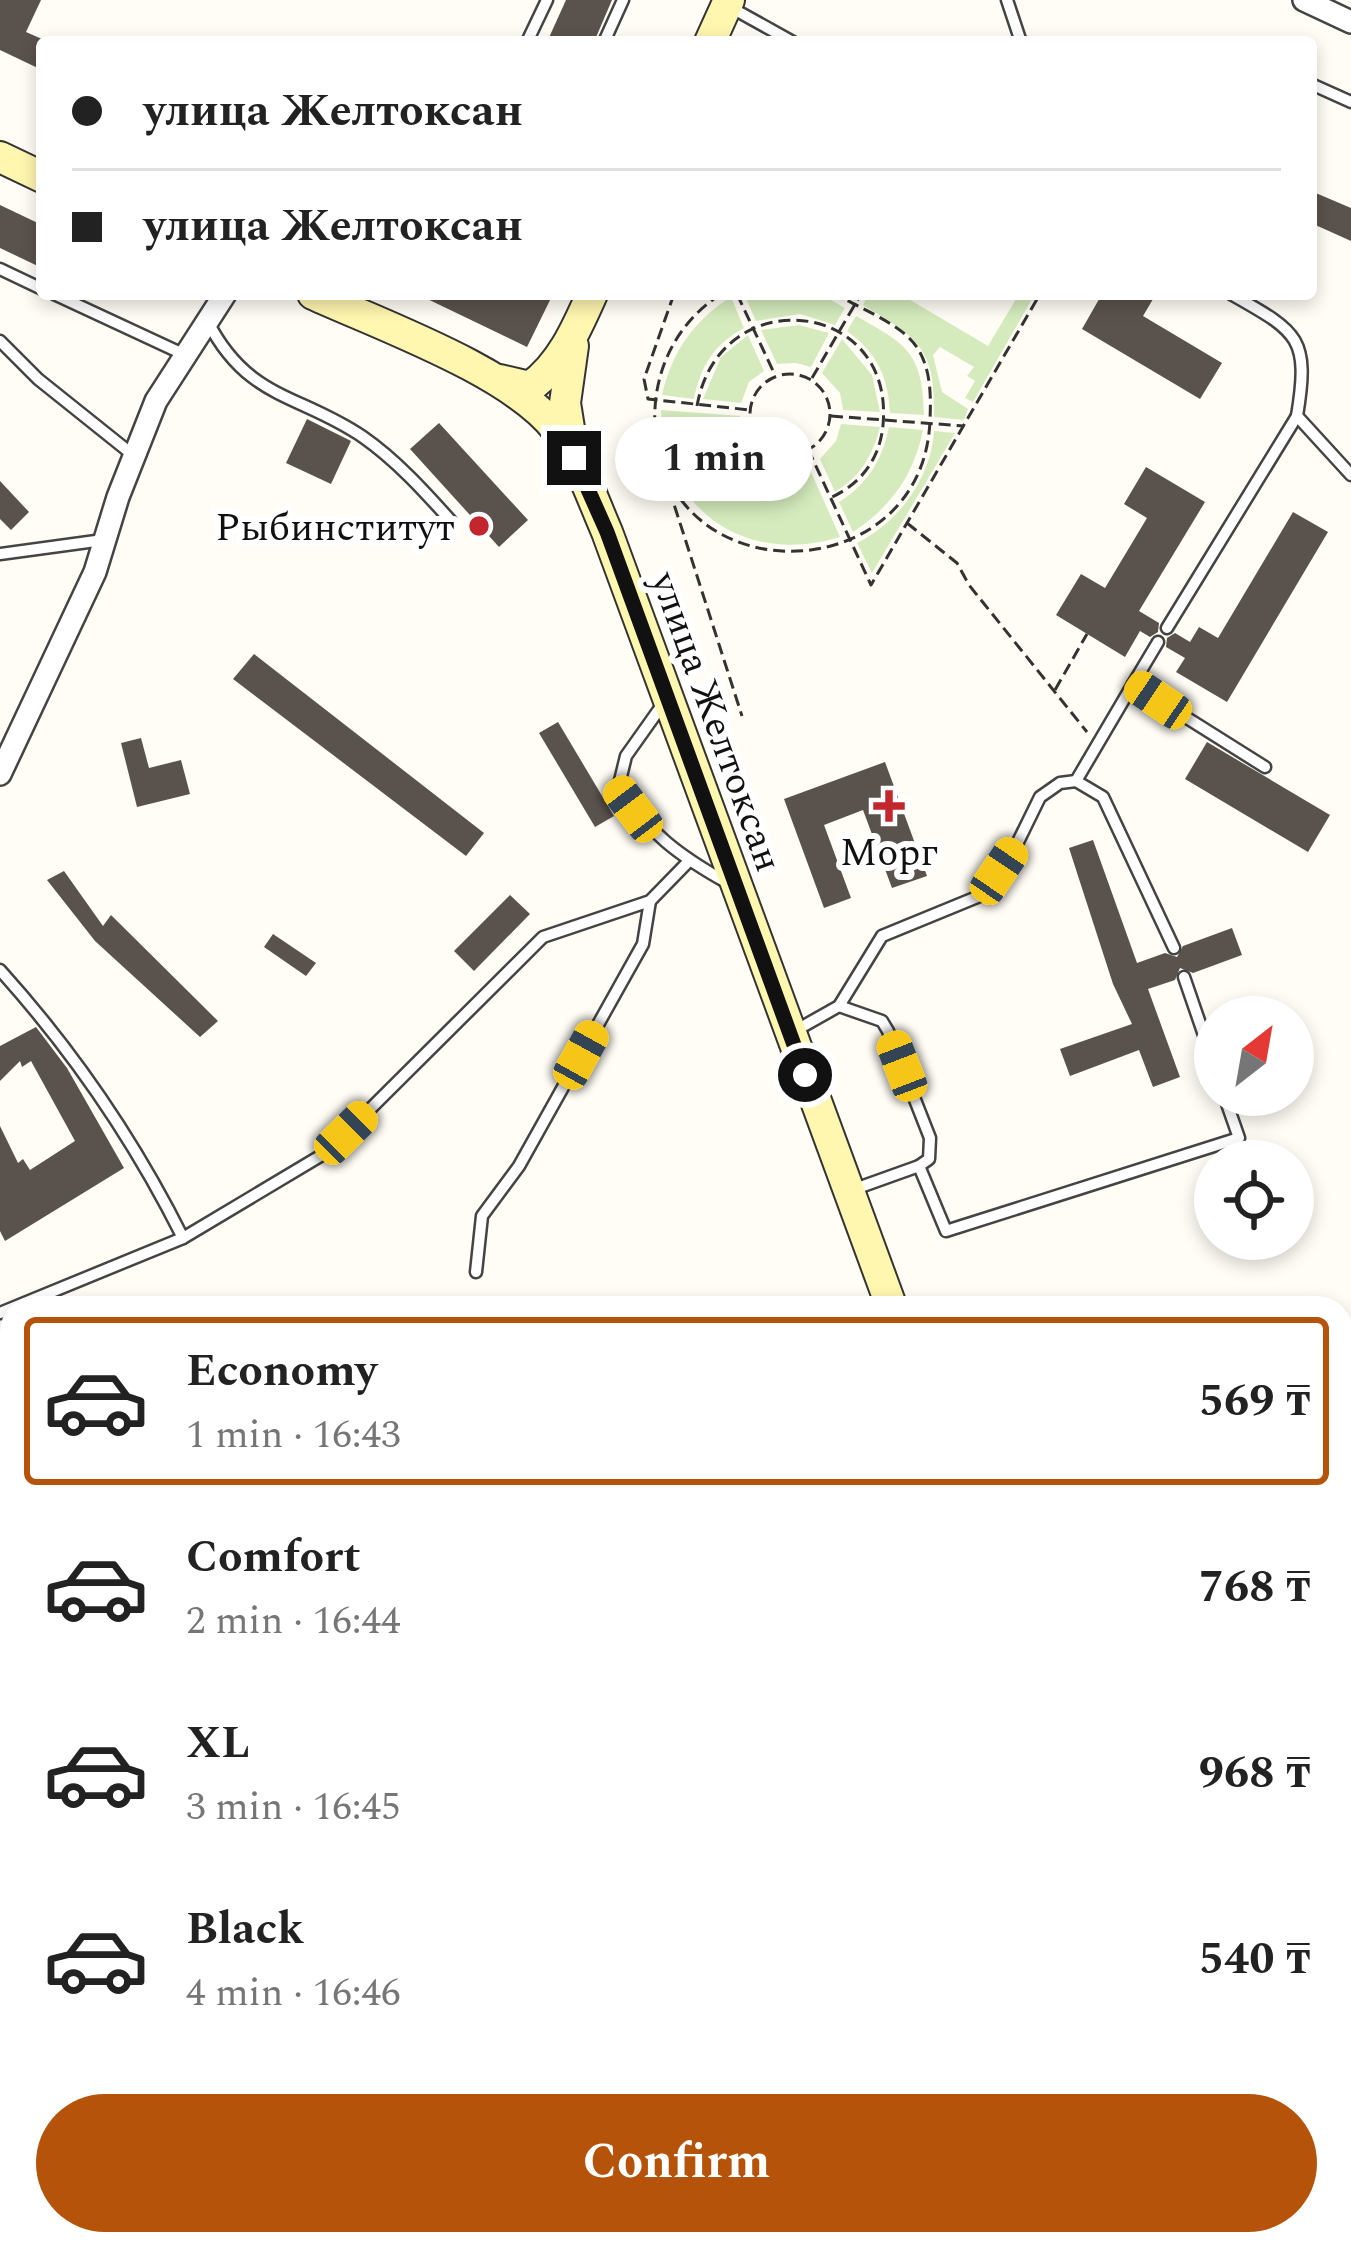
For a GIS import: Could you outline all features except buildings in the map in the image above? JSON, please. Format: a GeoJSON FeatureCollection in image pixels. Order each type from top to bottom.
{"type":"FeatureCollection","features":[{"type":"Feature","properties":{"kind":"main road"},"geometry":{"type":"LineString","coordinates":[[713,36],[728,3]]}},
{"type":"Feature","properties":{"kind":"main road"},"geometry":{"type":"LineString","coordinates":[[0,157],[36,174]]}},
{"type":"Feature","properties":{"kind":"main road","name":"улица Желтоксан"},"geometry":{"type":"LineString","coordinates":[[332,300],[493,378],[556,429],[574,458],[607,532],[887,1296]]}},
{"type":"Feature","properties":{"kind":"main road"},"geometry":{"type":"LineString","coordinates":[[493,378],[530,387],[556,362],[589,300]]}},
{"type":"Feature","properties":{"kind":"main road"},"geometry":{"type":"LineString","coordinates":[[574,458],[566,386],[579,323]]}},
{"type":"Feature","properties":{"kind":"street"},"geometry":{"type":"LineString","coordinates":[[1304,0],[1350,19]]}},
{"type":"Feature","properties":{"kind":"street"},"geometry":{"type":"LineString","coordinates":[[0,774],[95,572],[156,401],[221,300]]}},
{"type":"Feature","properties":{"kind":"lane"},"geometry":{"type":"LineString","coordinates":[[530,36],[548,0]]}},
{"type":"Feature","properties":{"kind":"lane"},"geometry":{"type":"LineString","coordinates":[[607,36],[623,0]]}},
{"type":"Feature","properties":{"kind":"lane"},"geometry":{"type":"LineString","coordinates":[[1007,0],[1019,36]]}},
{"type":"Feature","properties":{"kind":"lane"},"geometry":{"type":"LineString","coordinates":[[728,3],[783,36]]}},
{"type":"Feature","properties":{"kind":"lane"},"geometry":{"type":"LineString","coordinates":[[1317,86],[1351,102]]}},
{"type":"Feature","properties":{"kind":"lane"},"geometry":{"type":"LineString","coordinates":[[0,269],[36,286]]}},
{"type":"Feature","properties":{"kind":"lane"},"geometry":{"type":"LineString","coordinates":[[67,300],[183,355]]}},
{"type":"Feature","properties":{"kind":"lane"},"geometry":{"type":"LineString","coordinates":[[1167,628],[1297,416],[1303,374],[1296,338],[1240,300]]}},
{"type":"Feature","properties":{"kind":"lane"},"geometry":{"type":"LineString","coordinates":[[207,319],[221,347],[241,370],[263,387],[360,434],[416,482],[451,521]]}},
{"type":"Feature","properties":{"kind":"lane"},"geometry":{"type":"LineString","coordinates":[[0,341],[38,379],[133,455]]}},
{"type":"Feature","properties":{"kind":"lane"},"geometry":{"type":"LineString","coordinates":[[1297,416],[1351,475]]}},
{"type":"Feature","properties":{"kind":"lane"},"geometry":{"type":"LineString","coordinates":[[0,554],[103,540]]}},
{"type":"Feature","properties":{"kind":"lane"},"geometry":{"type":"LineString","coordinates":[[1076,781],[1158,642]]}},
{"type":"Feature","properties":{"kind":"lane"},"geometry":{"type":"LineString","coordinates":[[1133,684],[1265,767]]}},
{"type":"Feature","properties":{"kind":"lane"},"geometry":{"type":"LineString","coordinates":[[667,699],[626,756],[618,789],[649,830],[689,861],[737,888]]}},
{"type":"Feature","properties":{"kind":"lane"},"geometry":{"type":"LineString","coordinates":[[790,1034],[839,1006],[882,936],[982,896],[1016,846],[1040,797],[1060,783],[1076,781],[1103,797],[1174,948]]}},
{"type":"Feature","properties":{"kind":"lane"},"geometry":{"type":"LineString","coordinates":[[40,1296],[183,1238],[327,1152],[544,937],[650,901],[689,861]]}},
{"type":"Feature","properties":{"kind":"lane"},"geometry":{"type":"LineString","coordinates":[[476,1272],[482,1216],[519,1166],[643,944],[650,901]]}},
{"type":"Feature","properties":{"kind":"lane"},"geometry":{"type":"LineString","coordinates":[[0,970],[38,1012],[104,1102],[149,1169],[183,1238]]}},
{"type":"Feature","properties":{"kind":"lane"},"geometry":{"type":"LineString","coordinates":[[1184,977],[1194,1006]]}},
{"type":"Feature","properties":{"kind":"lane"},"geometry":{"type":"LineString","coordinates":[[839,1006],[882,1021],[930,1138],[928,1159],[920,1166],[848,1191]]}},
{"type":"Feature","properties":{"kind":"lane"},"geometry":{"type":"LineString","coordinates":[[920,1166],[946,1231],[1239,1138],[1231,1116]]}},
{"type":"Feature","properties":{"kind":"path"},"geometry":{"type":"LineString","coordinates":[[672,300],[644,380],[648,399],[750,410]]}},
{"type":"Feature","properties":{"kind":"path"},"geometry":{"type":"LineString","coordinates":[[714,300],[674,341],[662,368],[655,401],[662,465],[677,492],[719,534],[774,552],[811,552],[850,540],[896,507],[926,457],[928,373],[917,346],[846,300]]}},
{"type":"Feature","properties":{"kind":"path"},"geometry":{"type":"LineString","coordinates":[[739,300],[776,376]]}},
{"type":"Feature","properties":{"kind":"path"},"geometry":{"type":"LineString","coordinates":[[811,380],[857,300]]}},
{"type":"Feature","properties":{"kind":"path"},"geometry":{"type":"LineString","coordinates":[[808,449],[871,585],[1037,300]]}},
{"type":"Feature","properties":{"kind":"path"},"geometry":{"type":"LineString","coordinates":[[698,406],[708,372],[720,353],[733,338],[752,328],[778,320],[800,320],[839,332],[877,370],[884,419],[870,465],[860,480],[830,498]]}},
{"type":"Feature","properties":{"kind":"path"},"geometry":{"type":"LineString","coordinates":[[798,374],[811,380],[827,399],[830,416],[823,436],[808,449],[790,454],[771,448],[757,436],[750,410],[761,386],[776,376],[798,374]]}},
{"type":"Feature","properties":{"kind":"path"},"geometry":{"type":"LineString","coordinates":[[830,416],[964,426]]}},
{"type":"Feature","properties":{"kind":"path"},"geometry":{"type":"LineString","coordinates":[[756,473],[771,448]]}},
{"type":"Feature","properties":{"kind":"path"},"geometry":{"type":"LineString","coordinates":[[677,492],[671,495],[742,716]]}},
{"type":"Feature","properties":{"kind":"path"},"geometry":{"type":"LineString","coordinates":[[907,523],[957,563],[969,585],[1098,741]]}},
{"type":"Feature","properties":{"kind":"path"},"geometry":{"type":"LineString","coordinates":[[1054,691],[1087,634]]}},
{"type":"Feature","properties":{"kind":"green space"},"geometry":{"type":"Polygon","coordinates":[[[732,300],[744,328],[710,357],[694,399],[662,395],[686,339],[706,316],[732,300]]]}},
{"type":"Feature","properties":{"kind":"green space"},"geometry":{"type":"Polygon","coordinates":[[[747,300],[831,300],[845,308],[835,325],[800,314],[756,321],[747,300]]]}},
{"type":"Feature","properties":{"kind":"green space"},"geometry":{"type":"Polygon","coordinates":[[[866,300],[910,300],[988,346],[1015,300],[1032,300],[973,402],[965,398],[975,381],[967,376],[974,367],[940,347],[933,355],[942,392],[968,409],[964,420],[934,417],[931,375],[920,348],[863,305],[866,300]]]}},
{"type":"Feature","properties":{"kind":"green space"},"geometry":{"type":"Polygon","coordinates":[[[856,316],[908,352],[920,377],[924,415],[890,413],[879,366],[847,331],[856,316]]]}},
{"type":"Feature","properties":{"kind":"green space"},"geometry":{"type":"Polygon","coordinates":[[[799,325],[829,333],[811,367],[777,364],[761,330],[799,325]]]}},
{"type":"Feature","properties":{"kind":"green space"},"geometry":{"type":"Polygon","coordinates":[[[748,335],[764,371],[749,382],[741,403],[703,399],[721,357],[748,335]]]}},
{"type":"Feature","properties":{"kind":"green space"},"geometry":{"type":"Polygon","coordinates":[[[842,339],[872,375],[880,412],[843,410],[840,393],[822,373],[842,339]]]}},
{"type":"Feature","properties":{"kind":"green space"},"geometry":{"type":"Polygon","coordinates":[[[661,410],[740,416],[746,438],[760,455],[751,469],[741,463],[733,476],[764,496],[772,482],[762,476],[771,462],[790,467],[807,463],[840,537],[772,544],[716,522],[677,477],[661,410]]]}},
{"type":"Feature","properties":{"kind":"green space"},"geometry":{"type":"Polygon","coordinates":[[[841,424],[880,427],[864,464],[835,492],[820,459],[836,441],[841,424]]]}},
{"type":"Feature","properties":{"kind":"green space"},"geometry":{"type":"Polygon","coordinates":[[[889,427],[923,430],[914,461],[879,512],[853,532],[839,502],[872,470],[889,427]]]}},
{"type":"Feature","properties":{"kind":"green space"},"geometry":{"type":"Polygon","coordinates":[[[934,431],[955,433],[872,573],[857,543],[886,523],[910,497],[927,465],[934,431]]]}},
{"type":"Feature","properties":{"kind":"place","name":"Рыбинститут"},"geometry":{"type":"Point","coordinates":[479,526]}},
{"type":"Feature","properties":{"kind":"place","name":"Морг"},"geometry":{"type":"Point","coordinates":[889,806]}},
{"type":"Feature","properties":{"kind":"route"},"geometry":{"type":"LineString","coordinates":[[574,458],[607,532],[805,1075]]}}]}
